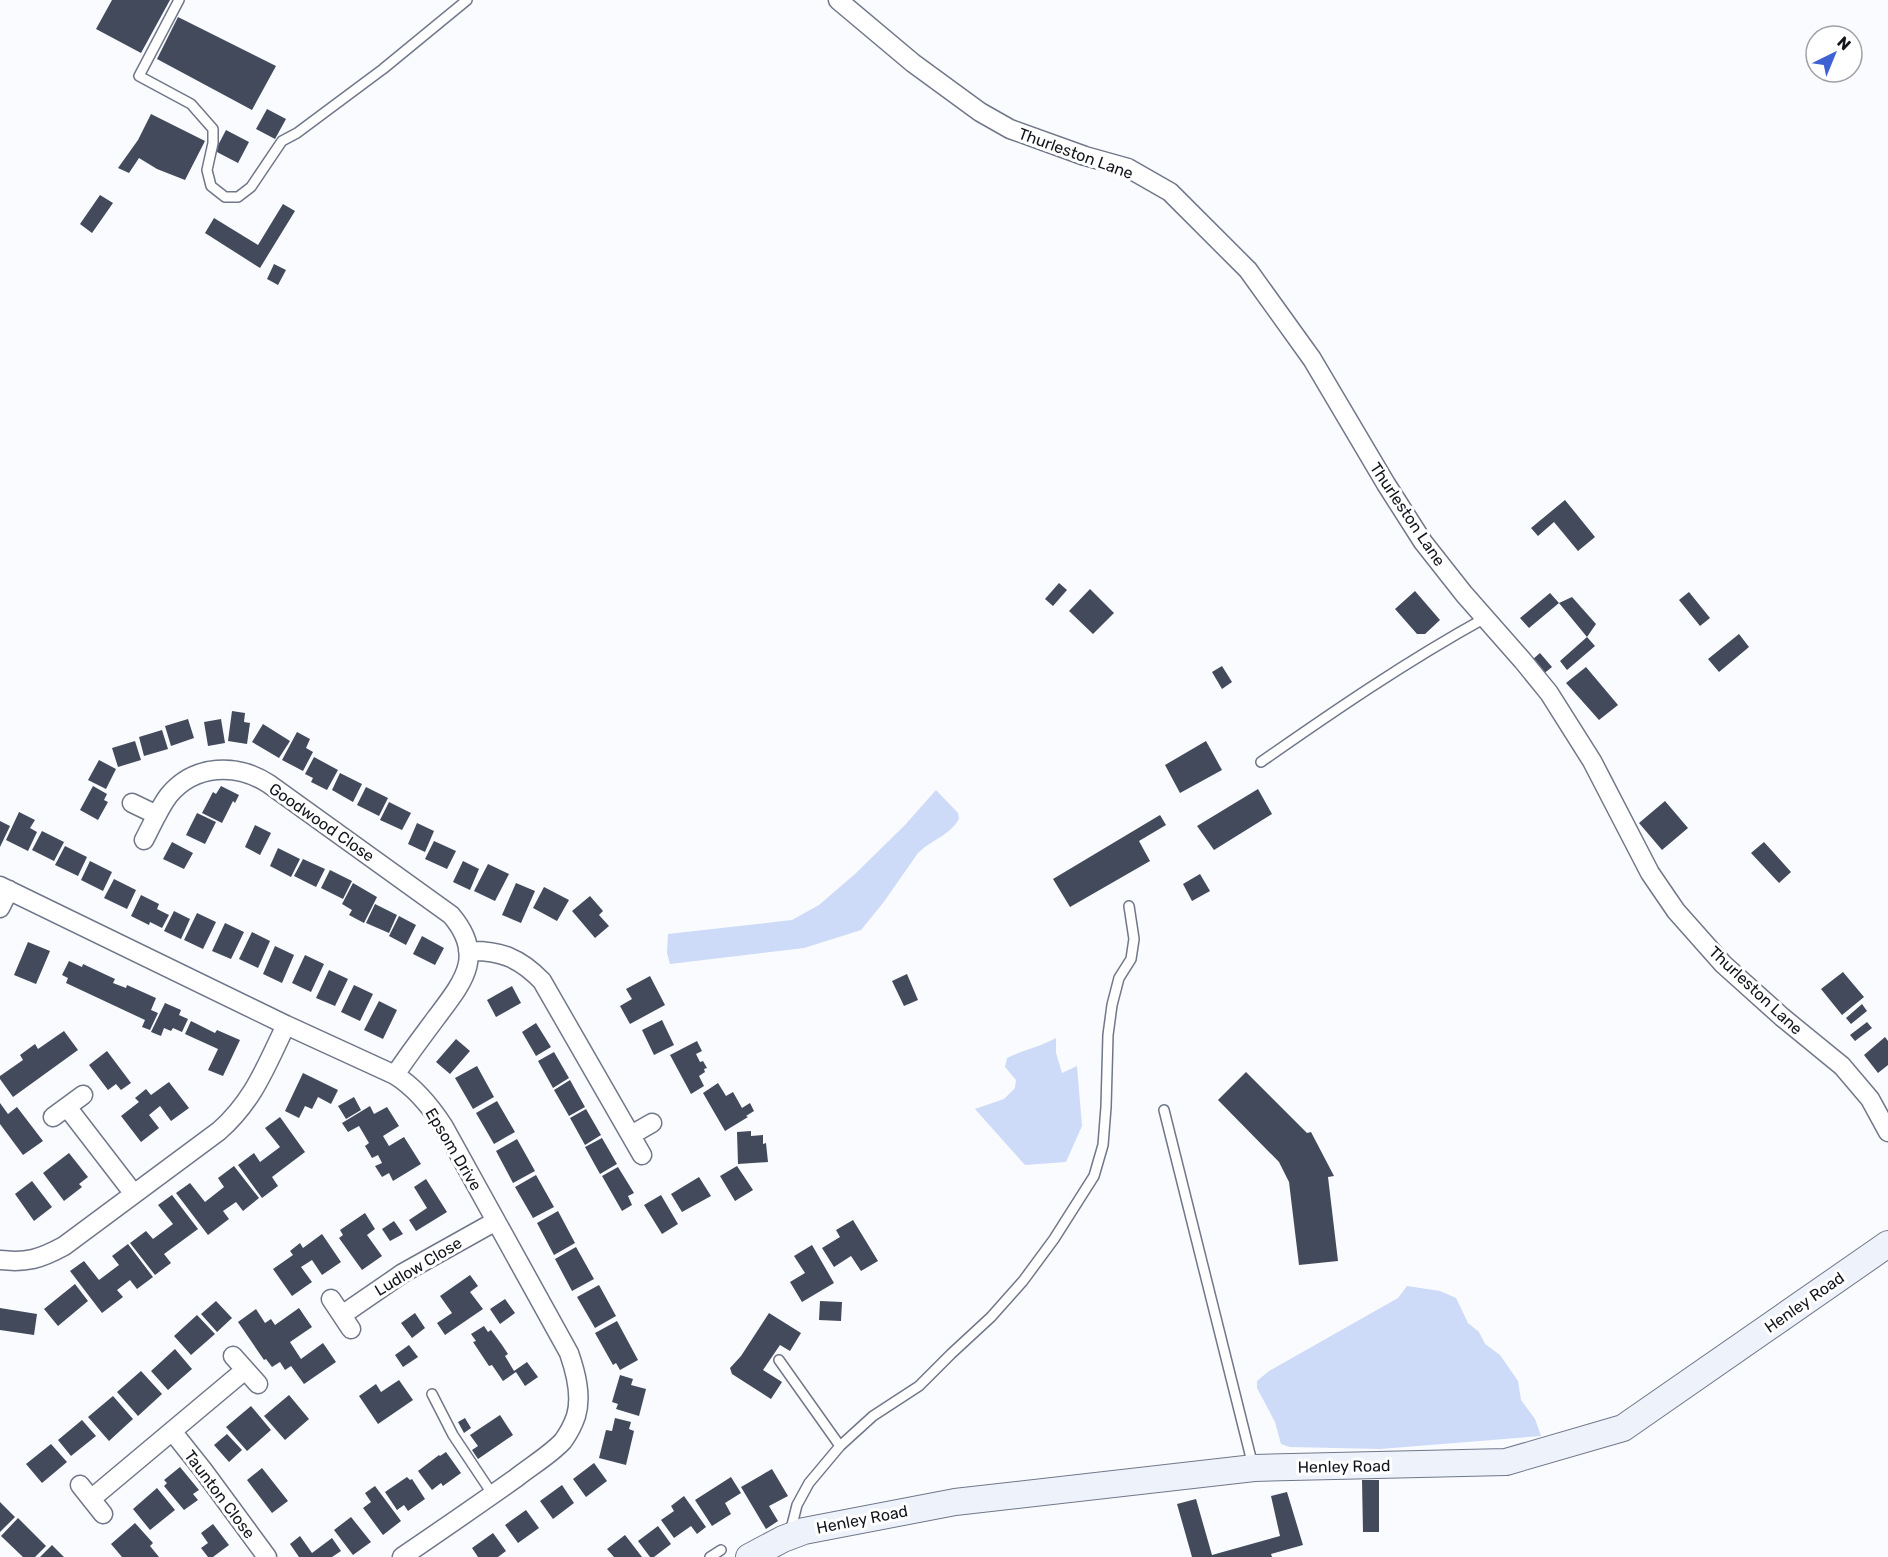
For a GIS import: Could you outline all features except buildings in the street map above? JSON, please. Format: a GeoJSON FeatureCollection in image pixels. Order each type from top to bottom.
{"type":"FeatureCollection","features":[{"type":"Feature","properties":{"kind":"street","name":"Thurleston Lane"},"geometry":{"type":"LineString","coordinates":[[838,0],[913,63],[980,112],[1010,129],[1085,156],[1128,168],[1170,192],[1248,270],[1312,359],[1423,542],[1464,594],[1549,693],[1592,761],[1650,873],[1676,911],[1723,964],[1782,1017],[1842,1066],[1870,1099],[1888,1132]]}},
{"type":"Feature","properties":{"kind":"street","name":"Goodwood Close"},"geometry":{"type":"LineString","coordinates":[[144,840],[174,790],[186,780],[200,773],[221,769],[231,769],[253,775],[270,784],[451,915],[463,932],[468,951]]}},
{"type":"Feature","properties":{"kind":"street"},"geometry":{"type":"LineString","coordinates":[[132,803],[157,815]]}},
{"type":"Feature","properties":{"kind":"street","name":"Epsom Drive"},"geometry":{"type":"LineString","coordinates":[[0,908],[4,888],[286,1025],[395,1075],[409,1085],[440,1121],[569,1353],[574,1367],[578,1400],[576,1414],[563,1440],[551,1451],[493,1495],[402,1557]]}},
{"type":"Feature","properties":{"kind":"street"},"geometry":{"type":"LineString","coordinates":[[395,1075],[463,980],[469,962],[468,951],[492,952],[508,956],[528,968],[542,981],[642,1155]]}},
{"type":"Feature","properties":{"kind":"street"},"geometry":{"type":"LineString","coordinates":[[0,1260],[40,1259],[64,1246],[219,1131],[243,1107],[286,1025]]}},
{"type":"Feature","properties":{"kind":"street"},"geometry":{"type":"LineString","coordinates":[[83,1095],[60,1112],[134,1194]]}},
{"type":"Feature","properties":{"kind":"street"},"geometry":{"type":"LineString","coordinates":[[631,1135],[652,1123]]}},
{"type":"Feature","properties":{"kind":"street","name":"Ludlow Close"},"geometry":{"type":"LineString","coordinates":[[331,1299],[346,1322],[395,1279],[496,1221]]}},
{"type":"Feature","properties":{"kind":"street","name":"Henley Road"},"geometry":{"type":"LineString","coordinates":[[749,1557],[804,1531],[955,1502],[1254,1468],[1506,1462],[1623,1428],[1888,1244]]}},
{"type":"Feature","properties":{"kind":"street"},"geometry":{"type":"LineString","coordinates":[[233,1356],[258,1384]]}},
{"type":"Feature","properties":{"kind":"street"},"geometry":{"type":"LineString","coordinates":[[103,1514],[85,1492],[172,1431],[245,1370]]}},
{"type":"Feature","properties":{"kind":"street","name":"Taunton Close"},"geometry":{"type":"LineString","coordinates":[[172,1431],[267,1557]]}},
{"type":"Feature","properties":{"kind":"lane"},"geometry":{"type":"LineString","coordinates":[[179,0],[139,76],[191,104],[213,129],[213,143],[207,170],[211,186],[225,197],[237,197],[251,187],[282,141],[297,134],[383,69],[467,0]]}},
{"type":"Feature","properties":{"kind":"lane"},"geometry":{"type":"LineString","coordinates":[[1261,762],[1358,695],[1445,640],[1485,618]]}},
{"type":"Feature","properties":{"kind":"lane"},"geometry":{"type":"LineString","coordinates":[[790,1536],[798,1505],[809,1483],[840,1446],[873,1416],[919,1386],[991,1317],[1023,1281],[1048,1247],[1094,1176],[1103,1145],[1108,1035],[1112,1005],[1119,978],[1131,959],[1134,939],[1130,906]]}},
{"type":"Feature","properties":{"kind":"lane"},"geometry":{"type":"LineString","coordinates":[[1164,1110],[1254,1468]]}},
{"type":"Feature","properties":{"kind":"lane"},"geometry":{"type":"LineString","coordinates":[[779,1360],[840,1446]]}},
{"type":"Feature","properties":{"kind":"lane"},"geometry":{"type":"LineString","coordinates":[[432,1394],[453,1435],[493,1495]]}},
{"type":"Feature","properties":{"kind":"lane"},"geometry":{"type":"LineString","coordinates":[[710,1557],[721,1550]]}},
{"type":"Feature","properties":{"kind":"shaded area"},"geometry":{"type":"Polygon","coordinates":[[[936,790],[958,813],[959,819],[950,830],[918,853],[861,930],[804,948],[670,964],[667,953],[668,934],[792,920],[819,905],[855,874],[905,825],[936,790]]]}},
{"type":"Feature","properties":{"kind":"shaded area"},"geometry":{"type":"Polygon","coordinates":[[[1056,1038],[1056,1053],[1062,1073],[1077,1066],[1082,1126],[1066,1162],[1025,1165],[975,1109],[1004,1099],[1015,1088],[1016,1080],[1005,1067],[1007,1058],[1056,1038]]]}},
{"type":"Feature","properties":{"kind":"shaded area"},"geometry":{"type":"Polygon","coordinates":[[[1407,1286],[1440,1291],[1456,1298],[1468,1323],[1479,1332],[1485,1344],[1500,1355],[1518,1381],[1521,1400],[1535,1419],[1541,1436],[1380,1449],[1290,1447],[1281,1444],[1275,1422],[1257,1388],[1257,1381],[1269,1371],[1398,1298],[1407,1286]]]}}]}
